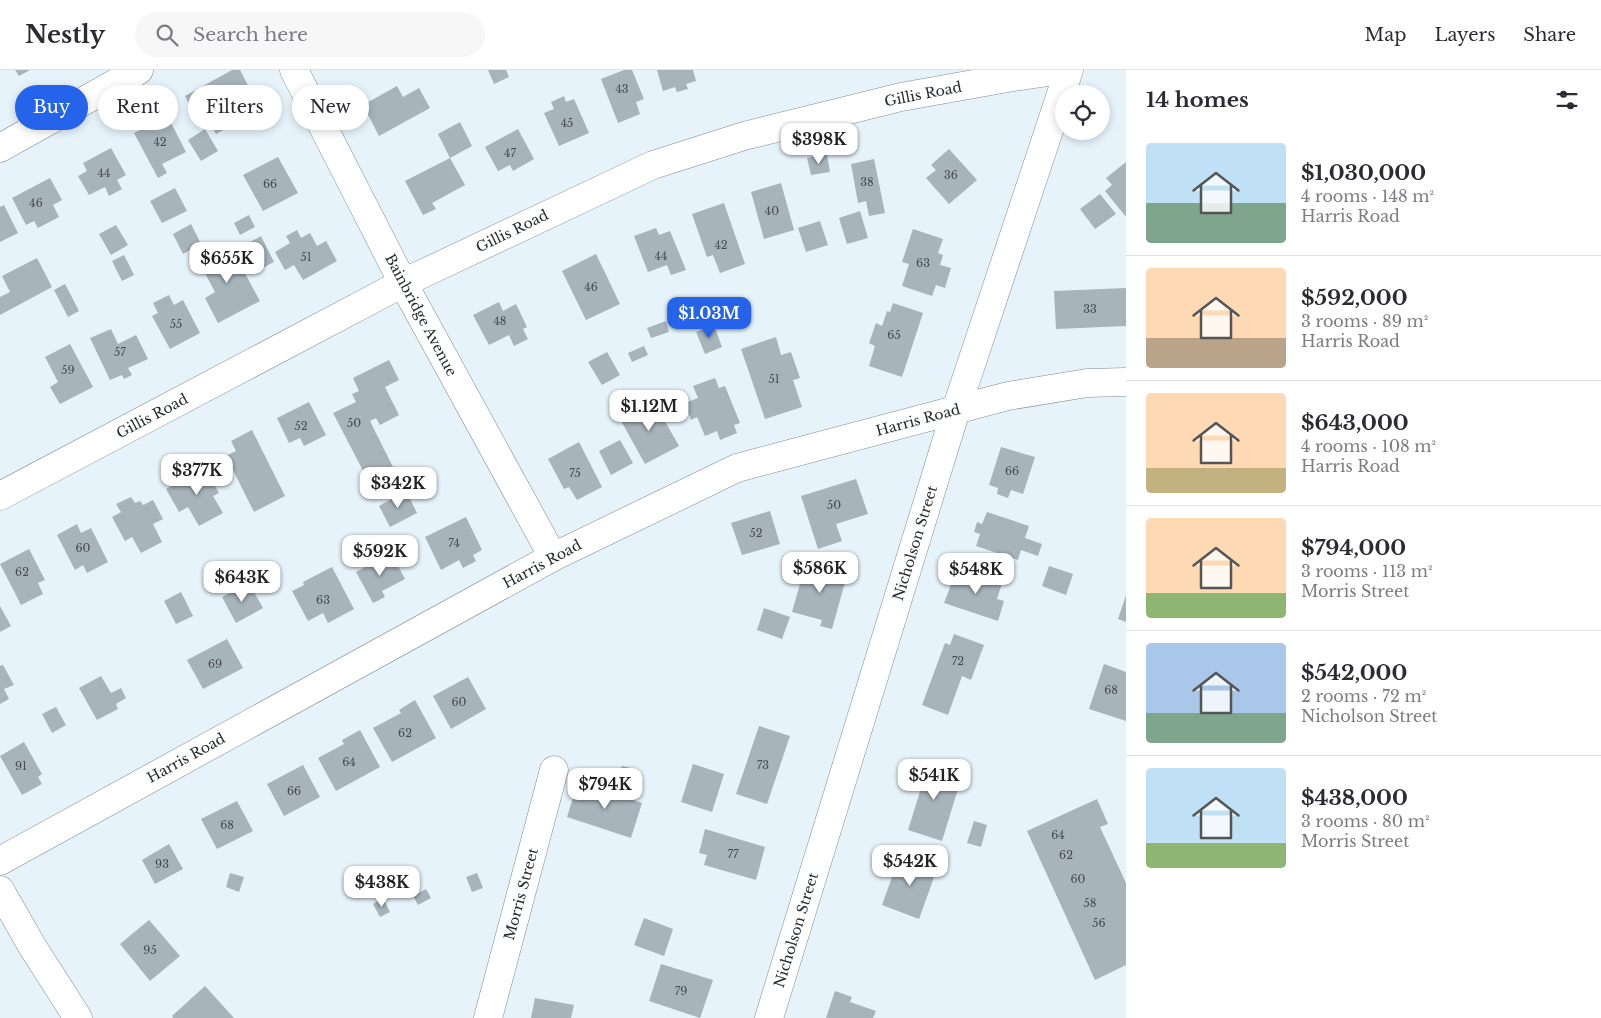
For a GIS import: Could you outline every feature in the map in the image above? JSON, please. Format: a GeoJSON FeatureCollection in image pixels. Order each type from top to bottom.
{"type":"FeatureCollection","features":[{"type":"Feature","properties":{"kind":"street"},"geometry":{"type":"LineString","coordinates":[[0,148],[140,70]]}},
{"type":"Feature","properties":{"kind":"street","name":"Bainbridge Avenue"},"geometry":{"type":"LineString","coordinates":[[294,70],[403,283],[553,557]]}},
{"type":"Feature","properties":{"kind":"street","name":"Gillis Road"},"geometry":{"type":"LineString","coordinates":[[0,496],[403,283],[653,165],[744,136],[892,99],[1011,73],[1062,70]]}},
{"type":"Feature","properties":{"kind":"street","name":"Nicholson Street"},"geometry":{"type":"LineString","coordinates":[[769,1018],[956,410],[1069,70]]}},
{"type":"Feature","properties":{"kind":"street","name":"Harris Road"},"geometry":{"type":"LineString","coordinates":[[0,861],[553,557],[737,468],[1008,396],[1087,383],[1126,382]]}},
{"type":"Feature","properties":{"kind":"street","name":"Morris Street"},"geometry":{"type":"LineString","coordinates":[[488,1018],[554,770]]}},
{"type":"Feature","properties":{"kind":"street"},"geometry":{"type":"LineString","coordinates":[[0,890],[32,946],[78,1018]]}},
{"type":"Feature","properties":{"kind":"building"},"geometry":{"type":"Polygon","coordinates":[[[15,70],[30,70],[19,76],[15,70]]]}},
{"type":"Feature","properties":{"kind":"building"},"geometry":{"type":"Polygon","coordinates":[[[232,70],[240,70],[248,85],[205,85],[232,70]]]}},
{"type":"Feature","properties":{"kind":"building"},"geometry":{"type":"Polygon","coordinates":[[[488,70],[506,70],[509,77],[494,84],[488,70]]]}},
{"type":"Feature","properties":{"kind":"building"},"geometry":{"type":"Polygon","coordinates":[[[624,70],[632,70],[644,99],[636,102],[640,114],[618,123],[601,79],[624,70]]]}},
{"type":"Feature","properties":{"kind":"building"},"geometry":{"type":"Polygon","coordinates":[[[657,70],[693,70],[696,81],[686,84],[688,89],[677,92],[675,87],[663,91],[657,70]]]}},
{"type":"Feature","properties":{"kind":"building"},"geometry":{"type":"Polygon","coordinates":[[[397,86],[403,97],[419,88],[430,108],[379,136],[369,117],[369,102],[397,86]]]}},
{"type":"Feature","properties":{"kind":"building"},"geometry":{"type":"Polygon","coordinates":[[[564,96],[566,102],[574,99],[589,133],[559,146],[544,113],[554,109],[551,102],[564,96]]]}},
{"type":"Feature","properties":{"kind":"building"},"geometry":{"type":"Polygon","coordinates":[[[460,122],[472,146],[450,158],[438,134],[460,122]]]}},
{"type":"Feature","properties":{"kind":"building"},"geometry":{"type":"Polygon","coordinates":[[[518,129],[534,159],[513,171],[510,165],[498,171],[485,147],[518,129]]]}},
{"type":"Feature","properties":{"kind":"building"},"geometry":{"type":"Polygon","coordinates":[[[140,130],[175,130],[186,152],[162,164],[167,173],[158,178],[134,133],[140,130]]]}},
{"type":"Feature","properties":{"kind":"building"},"geometry":{"type":"Polygon","coordinates":[[[206,130],[218,151],[201,161],[188,140],[206,130]]]}},
{"type":"Feature","properties":{"kind":"building"},"geometry":{"type":"Polygon","coordinates":[[[214,130],[223,130],[216,134],[214,130]]]}},
{"type":"Feature","properties":{"kind":"building"},"geometry":{"type":"Polygon","coordinates":[[[111,148],[126,175],[117,180],[122,189],[109,196],[105,187],[89,195],[78,176],[87,171],[83,163],[111,148]]]}},
{"type":"Feature","properties":{"kind":"building"},"geometry":{"type":"Polygon","coordinates":[[[949,149],[977,180],[949,204],[926,178],[936,170],[931,165],[949,149]]]}},
{"type":"Feature","properties":{"kind":"building"},"geometry":{"type":"Polygon","coordinates":[[[827,154],[830,172],[811,175],[807,158],[827,154]]]}},
{"type":"Feature","properties":{"kind":"building"},"geometry":{"type":"Polygon","coordinates":[[[278,157],[298,193],[263,211],[243,175],[278,157]]]}},
{"type":"Feature","properties":{"kind":"building"},"geometry":{"type":"Polygon","coordinates":[[[450,158],[465,185],[432,203],[436,209],[423,215],[405,181],[450,158]]]}},
{"type":"Feature","properties":{"kind":"building"},"geometry":{"type":"Polygon","coordinates":[[[874,159],[885,213],[869,216],[866,201],[858,203],[851,164],[874,159]]]}},
{"type":"Feature","properties":{"kind":"building"},"geometry":{"type":"Polygon","coordinates":[[[1126,162],[1126,217],[1105,191],[1112,185],[1106,178],[1126,162]]]}},
{"type":"Feature","properties":{"kind":"building"},"geometry":{"type":"Polygon","coordinates":[[[50,178],[62,200],[53,205],[59,217],[38,228],[34,221],[26,225],[12,198],[50,178]]]}},
{"type":"Feature","properties":{"kind":"building"},"geometry":{"type":"Polygon","coordinates":[[[781,183],[794,230],[764,239],[751,192],[781,183]]]}},
{"type":"Feature","properties":{"kind":"building"},"geometry":{"type":"Polygon","coordinates":[[[175,188],[187,211],[162,223],[150,201],[175,188]]]}},
{"type":"Feature","properties":{"kind":"building"},"geometry":{"type":"Polygon","coordinates":[[[1100,194],[1116,214],[1095,229],[1080,209],[1100,194]]]}},
{"type":"Feature","properties":{"kind":"building"},"geometry":{"type":"Polygon","coordinates":[[[724,203],[745,264],[720,273],[713,255],[707,257],[692,214],[724,203]]]}},
{"type":"Feature","properties":{"kind":"building"},"geometry":{"type":"Polygon","coordinates":[[[4,205],[18,233],[0,242],[0,207],[4,205]]]}},
{"type":"Feature","properties":{"kind":"building"},"geometry":{"type":"Polygon","coordinates":[[[860,211],[868,238],[847,244],[839,218],[860,211]]]}},
{"type":"Feature","properties":{"kind":"building"},"geometry":{"type":"Polygon","coordinates":[[[249,215],[255,227],[240,235],[234,223],[249,215]]]}},
{"type":"Feature","properties":{"kind":"building"},"geometry":{"type":"Polygon","coordinates":[[[820,221],[828,245],[806,252],[798,228],[820,221]]]}},
{"type":"Feature","properties":{"kind":"building"},"geometry":{"type":"Polygon","coordinates":[[[191,224],[201,244],[183,254],[173,234],[191,224]]]}},
{"type":"Feature","properties":{"kind":"building"},"geometry":{"type":"Polygon","coordinates":[[[116,225],[128,245],[111,255],[99,234],[116,225]]]}},
{"type":"Feature","properties":{"kind":"building"},"geometry":{"type":"Polygon","coordinates":[[[656,228],[659,235],[670,231],[686,270],[671,275],[667,265],[648,272],[634,236],[656,228]]]}},
{"type":"Feature","properties":{"kind":"building"},"geometry":{"type":"Polygon","coordinates":[[[913,229],[943,239],[938,253],[943,255],[940,265],[951,268],[945,288],[936,285],[932,296],[902,286],[909,264],[902,262],[913,229]]]}},
{"type":"Feature","properties":{"kind":"building"},"geometry":{"type":"Polygon","coordinates":[[[297,230],[301,238],[310,233],[317,246],[326,241],[337,261],[303,280],[294,265],[285,270],[275,252],[290,243],[286,236],[297,230]]]}},
{"type":"Feature","properties":{"kind":"building"},"geometry":{"type":"Polygon","coordinates":[[[261,236],[274,262],[258,270],[245,245],[261,236]]]}},
{"type":"Feature","properties":{"kind":"building"},"geometry":{"type":"Polygon","coordinates":[[[229,244],[260,301],[218,323],[205,298],[215,292],[198,260],[229,244]]]}},
{"type":"Feature","properties":{"kind":"building"},"geometry":{"type":"Polygon","coordinates":[[[596,254],[620,304],[586,320],[562,271],[596,254]]]}},
{"type":"Feature","properties":{"kind":"building"},"geometry":{"type":"Polygon","coordinates":[[[124,255],[134,275],[122,281],[112,261],[124,255]]]}},
{"type":"Feature","properties":{"kind":"building"},"geometry":{"type":"Polygon","coordinates":[[[37,258],[52,287],[0,315],[0,297],[10,292],[2,276],[37,258]]]}},
{"type":"Feature","properties":{"kind":"building"},"geometry":{"type":"Polygon","coordinates":[[[65,284],[79,311],[68,317],[54,290],[65,284]]]}},
{"type":"Feature","properties":{"kind":"building"},"geometry":{"type":"Polygon","coordinates":[[[1126,288],[1126,326],[1056,329],[1054,291],[1126,288]]]}},
{"type":"Feature","properties":{"kind":"building"},"geometry":{"type":"Polygon","coordinates":[[[169,295],[174,305],[183,300],[200,333],[170,349],[152,316],[158,313],[153,303],[169,295]]]}},
{"type":"Feature","properties":{"kind":"building"},"geometry":{"type":"Polygon","coordinates":[[[499,302],[503,311],[516,304],[527,327],[523,329],[528,339],[514,346],[509,335],[489,345],[473,315],[499,302]]]}},
{"type":"Feature","properties":{"kind":"building"},"geometry":{"type":"Polygon","coordinates":[[[893,303],[923,313],[902,377],[869,366],[875,346],[869,343],[876,323],[882,326],[887,311],[890,312],[893,303]]]}},
{"type":"Feature","properties":{"kind":"building"},"geometry":{"type":"Polygon","coordinates":[[[666,321],[669,332],[651,338],[647,328],[666,321]]]}},
{"type":"Feature","properties":{"kind":"building"},"geometry":{"type":"Polygon","coordinates":[[[714,325],[722,347],[705,354],[696,332],[714,325]]]}},
{"type":"Feature","properties":{"kind":"building"},"geometry":{"type":"Polygon","coordinates":[[[111,329],[118,344],[136,335],[148,359],[128,368],[132,375],[124,379],[122,375],[110,380],[90,338],[111,329]]]}},
{"type":"Feature","properties":{"kind":"building"},"geometry":{"type":"Polygon","coordinates":[[[776,337],[781,355],[791,352],[800,378],[793,380],[802,407],[765,419],[741,349],[776,337]]]}},
{"type":"Feature","properties":{"kind":"building"},"geometry":{"type":"Polygon","coordinates":[[[70,344],[93,387],[60,404],[50,387],[58,382],[45,357],[70,344]]]}},
{"type":"Feature","properties":{"kind":"building"},"geometry":{"type":"Polygon","coordinates":[[[644,346],[648,355],[632,362],[628,353],[644,346]]]}},
{"type":"Feature","properties":{"kind":"building"},"geometry":{"type":"Polygon","coordinates":[[[607,352],[620,375],[602,385],[588,362],[607,352]]]}},
{"type":"Feature","properties":{"kind":"building"},"geometry":{"type":"Polygon","coordinates":[[[389,360],[399,380],[385,387],[399,415],[380,425],[376,418],[370,421],[396,473],[371,486],[333,413],[356,402],[352,394],[359,391],[353,378],[389,360]]]}},
{"type":"Feature","properties":{"kind":"building"},"geometry":{"type":"Polygon","coordinates":[[[715,378],[719,388],[725,386],[740,423],[734,425],[737,433],[720,440],[717,431],[705,436],[697,417],[691,420],[685,403],[698,398],[693,386],[715,378]]]}},
{"type":"Feature","properties":{"kind":"building"},"geometry":{"type":"Polygon","coordinates":[[[653,400],[679,446],[645,464],[620,419],[653,400]]]}},
{"type":"Feature","properties":{"kind":"building"},"geometry":{"type":"Polygon","coordinates":[[[309,402],[326,435],[304,446],[300,438],[289,443],[277,418],[309,402]]]}},
{"type":"Feature","properties":{"kind":"building"},"geometry":{"type":"Polygon","coordinates":[[[252,430],[285,496],[254,512],[226,456],[236,451],[231,441],[252,430]]]}},
{"type":"Feature","properties":{"kind":"building"},"geometry":{"type":"Polygon","coordinates":[[[620,440],[633,463],[611,475],[599,451],[620,440]]]}},
{"type":"Feature","properties":{"kind":"building"},"geometry":{"type":"Polygon","coordinates":[[[579,442],[602,487],[577,500],[569,487],[564,489],[548,459],[579,442]]]}},
{"type":"Feature","properties":{"kind":"building"},"geometry":{"type":"Polygon","coordinates":[[[1001,447],[1035,457],[1023,494],[1011,490],[1008,498],[997,494],[998,488],[989,485],[1001,447]]]}},
{"type":"Feature","properties":{"kind":"building"},"geometry":{"type":"Polygon","coordinates":[[[204,467],[219,493],[213,496],[223,513],[199,526],[188,507],[179,512],[166,489],[204,467]]]}},
{"type":"Feature","properties":{"kind":"building"},"geometry":{"type":"Polygon","coordinates":[[[856,479],[868,514],[836,524],[842,541],[818,549],[801,496],[856,479]]]}},
{"type":"Feature","properties":{"kind":"building"},"geometry":{"type":"Polygon","coordinates":[[[406,491],[417,513],[390,527],[379,506],[406,491]]]}},
{"type":"Feature","properties":{"kind":"building"},"geometry":{"type":"Polygon","coordinates":[[[131,497],[135,503],[140,501],[143,505],[153,500],[163,519],[153,524],[162,542],[141,553],[132,537],[125,541],[112,517],[121,512],[116,504],[131,497]]]}},
{"type":"Feature","properties":{"kind":"building"},"geometry":{"type":"Polygon","coordinates":[[[770,511],[780,544],[742,555],[731,523],[770,511]]]}},
{"type":"Feature","properties":{"kind":"building"},"geometry":{"type":"Polygon","coordinates":[[[987,512],[1029,526],[1025,538],[1042,544],[1038,556],[1021,550],[1018,560],[976,546],[980,534],[974,532],[977,522],[982,524],[987,512]]]}},
{"type":"Feature","properties":{"kind":"building"},"geometry":{"type":"Polygon","coordinates":[[[466,517],[482,550],[473,555],[476,561],[463,568],[459,560],[441,570],[425,537],[466,517]]]}},
{"type":"Feature","properties":{"kind":"building"},"geometry":{"type":"Polygon","coordinates":[[[77,524],[81,533],[91,528],[108,562],[87,573],[83,565],[75,570],[57,535],[77,524]]]}},
{"type":"Feature","properties":{"kind":"building"},"geometry":{"type":"Polygon","coordinates":[[[29,549],[45,580],[38,583],[43,594],[21,605],[0,564],[29,549]]]}},
{"type":"Feature","properties":{"kind":"building"},"geometry":{"type":"Polygon","coordinates":[[[391,553],[405,579],[382,591],[385,597],[373,603],[356,572],[391,553]]]}},
{"type":"Feature","properties":{"kind":"building"},"geometry":{"type":"Polygon","coordinates":[[[806,563],[847,575],[832,629],[820,626],[822,620],[792,612],[806,563]]]}},
{"type":"Feature","properties":{"kind":"building"},"geometry":{"type":"Polygon","coordinates":[[[1049,566],[1073,574],[1066,595],[1042,586],[1049,566]]]}},
{"type":"Feature","properties":{"kind":"building"},"geometry":{"type":"Polygon","coordinates":[[[332,567],[354,609],[328,623],[323,613],[308,621],[292,591],[304,585],[303,582],[332,567]]]}},
{"type":"Feature","properties":{"kind":"building"},"geometry":{"type":"Polygon","coordinates":[[[962,569],[1002,583],[997,599],[1004,601],[998,621],[944,603],[952,582],[958,584],[962,569]]]}},
{"type":"Feature","properties":{"kind":"building"},"geometry":{"type":"Polygon","coordinates":[[[249,583],[263,608],[236,623],[222,597],[249,583]]]}},
{"type":"Feature","properties":{"kind":"building"},"geometry":{"type":"Polygon","coordinates":[[[181,592],[193,616],[176,624],[164,601],[181,592]]]}},
{"type":"Feature","properties":{"kind":"building"},"geometry":{"type":"Polygon","coordinates":[[[1126,595],[1126,622],[1118,619],[1126,595]]]}},
{"type":"Feature","properties":{"kind":"building"},"geometry":{"type":"Polygon","coordinates":[[[0,606],[11,626],[0,632],[0,606]]]}},
{"type":"Feature","properties":{"kind":"building"},"geometry":{"type":"Polygon","coordinates":[[[764,608],[790,617],[782,639],[757,630],[764,608]]]}},
{"type":"Feature","properties":{"kind":"building"},"geometry":{"type":"Polygon","coordinates":[[[954,634],[984,645],[971,680],[962,676],[948,715],[922,705],[945,643],[950,645],[954,634]]]}},
{"type":"Feature","properties":{"kind":"building"},"geometry":{"type":"Polygon","coordinates":[[[227,639],[243,668],[203,689],[187,660],[227,639]]]}},
{"type":"Feature","properties":{"kind":"building"},"geometry":{"type":"Polygon","coordinates":[[[1104,664],[1126,672],[1126,721],[1089,709],[1104,664]]]}},
{"type":"Feature","properties":{"kind":"building"},"geometry":{"type":"Polygon","coordinates":[[[3,665],[14,685],[4,689],[9,699],[0,704],[0,666],[3,665]]]}},
{"type":"Feature","properties":{"kind":"building"},"geometry":{"type":"Polygon","coordinates":[[[101,676],[111,693],[121,688],[126,698],[116,704],[118,709],[97,720],[79,688],[101,676]]]}},
{"type":"Feature","properties":{"kind":"building"},"geometry":{"type":"Polygon","coordinates":[[[468,677],[486,709],[451,729],[433,696],[468,677]]]}},
{"type":"Feature","properties":{"kind":"building"},"geometry":{"type":"Polygon","coordinates":[[[415,700],[436,738],[392,762],[373,728],[401,713],[399,710],[415,700]]]}},
{"type":"Feature","properties":{"kind":"building"},"geometry":{"type":"Polygon","coordinates":[[[56,707],[66,725],[52,733],[42,714],[56,707]]]}},
{"type":"Feature","properties":{"kind":"building"},"geometry":{"type":"Polygon","coordinates":[[[759,726],[790,736],[767,804],[736,794],[759,726]]]}},
{"type":"Feature","properties":{"kind":"building"},"geometry":{"type":"Polygon","coordinates":[[[360,730],[380,767],[336,791],[318,758],[344,744],[342,740],[360,730]]]}},
{"type":"Feature","properties":{"kind":"building"},"geometry":{"type":"Polygon","coordinates":[[[24,742],[42,774],[38,777],[42,784],[22,795],[0,756],[24,742]]]}},
{"type":"Feature","properties":{"kind":"building"},"geometry":{"type":"Polygon","coordinates":[[[917,762],[962,776],[942,841],[908,830],[922,785],[911,781],[917,762]]]}},
{"type":"Feature","properties":{"kind":"building"},"geometry":{"type":"Polygon","coordinates":[[[693,764],[724,774],[712,812],[681,802],[693,764]]]}},
{"type":"Feature","properties":{"kind":"building"},"geometry":{"type":"Polygon","coordinates":[[[303,765],[320,797],[284,816],[267,784],[303,765]]]}},
{"type":"Feature","properties":{"kind":"building"},"geometry":{"type":"Polygon","coordinates":[[[622,766],[639,770],[632,798],[614,792],[622,766]]]}},
{"type":"Feature","properties":{"kind":"building"},"geometry":{"type":"Polygon","coordinates":[[[578,782],[642,803],[631,838],[567,817],[578,782]]]}},
{"type":"Feature","properties":{"kind":"building"},"geometry":{"type":"Polygon","coordinates":[[[1097,799],[1108,824],[1100,827],[1126,883],[1126,965],[1095,980],[1027,831],[1097,799]]]}},
{"type":"Feature","properties":{"kind":"building"},"geometry":{"type":"Polygon","coordinates":[[[237,801],[253,831],[217,849],[201,819],[237,801]]]}},
{"type":"Feature","properties":{"kind":"building"},"geometry":{"type":"Polygon","coordinates":[[[974,821],[987,825],[981,847],[967,843],[974,821]]]}},
{"type":"Feature","properties":{"kind":"building"},"geometry":{"type":"Polygon","coordinates":[[[705,829],[765,847],[756,880],[704,865],[707,855],[699,853],[705,829]]]}},
{"type":"Feature","properties":{"kind":"building"},"geometry":{"type":"Polygon","coordinates":[[[169,844],[183,869],[155,884],[142,860],[169,844]]]}},
{"type":"Feature","properties":{"kind":"building"},"geometry":{"type":"Polygon","coordinates":[[[900,855],[937,869],[919,919],[882,905],[900,855]]]}},
{"type":"Feature","properties":{"kind":"building"},"geometry":{"type":"Polygon","coordinates":[[[230,873],[244,877],[239,892],[226,887],[230,873]]]}},
{"type":"Feature","properties":{"kind":"building"},"geometry":{"type":"Polygon","coordinates":[[[477,873],[483,888],[472,892],[466,877],[477,873]]]}},
{"type":"Feature","properties":{"kind":"building"},"geometry":{"type":"Polygon","coordinates":[[[426,889],[431,898],[418,905],[413,896],[426,889]]]}},
{"type":"Feature","properties":{"kind":"building"},"geometry":{"type":"Polygon","coordinates":[[[383,898],[390,912],[380,917],[373,904],[383,898]]]}},
{"type":"Feature","properties":{"kind":"building"},"geometry":{"type":"Polygon","coordinates":[[[644,918],[673,929],[664,956],[634,945],[644,918]]]}},
{"type":"Feature","properties":{"kind":"building"},"geometry":{"type":"Polygon","coordinates":[[[149,920],[180,956],[150,981],[120,944],[149,920]]]}},
{"type":"Feature","properties":{"kind":"building"},"geometry":{"type":"Polygon","coordinates":[[[661,964],[713,980],[700,1018],[649,1001],[661,964]]]}},
{"type":"Feature","properties":{"kind":"building"},"geometry":{"type":"Polygon","coordinates":[[[205,986],[234,1018],[173,1018],[172,1016],[205,986]]]}},
{"type":"Feature","properties":{"kind":"building"},"geometry":{"type":"Polygon","coordinates":[[[835,991],[852,997],[850,1002],[876,1011],[873,1018],[826,1018],[835,991]]]}},
{"type":"Feature","properties":{"kind":"building"},"geometry":{"type":"Polygon","coordinates":[[[535,998],[574,1005],[571,1018],[531,1018],[535,998]]]}}]}
